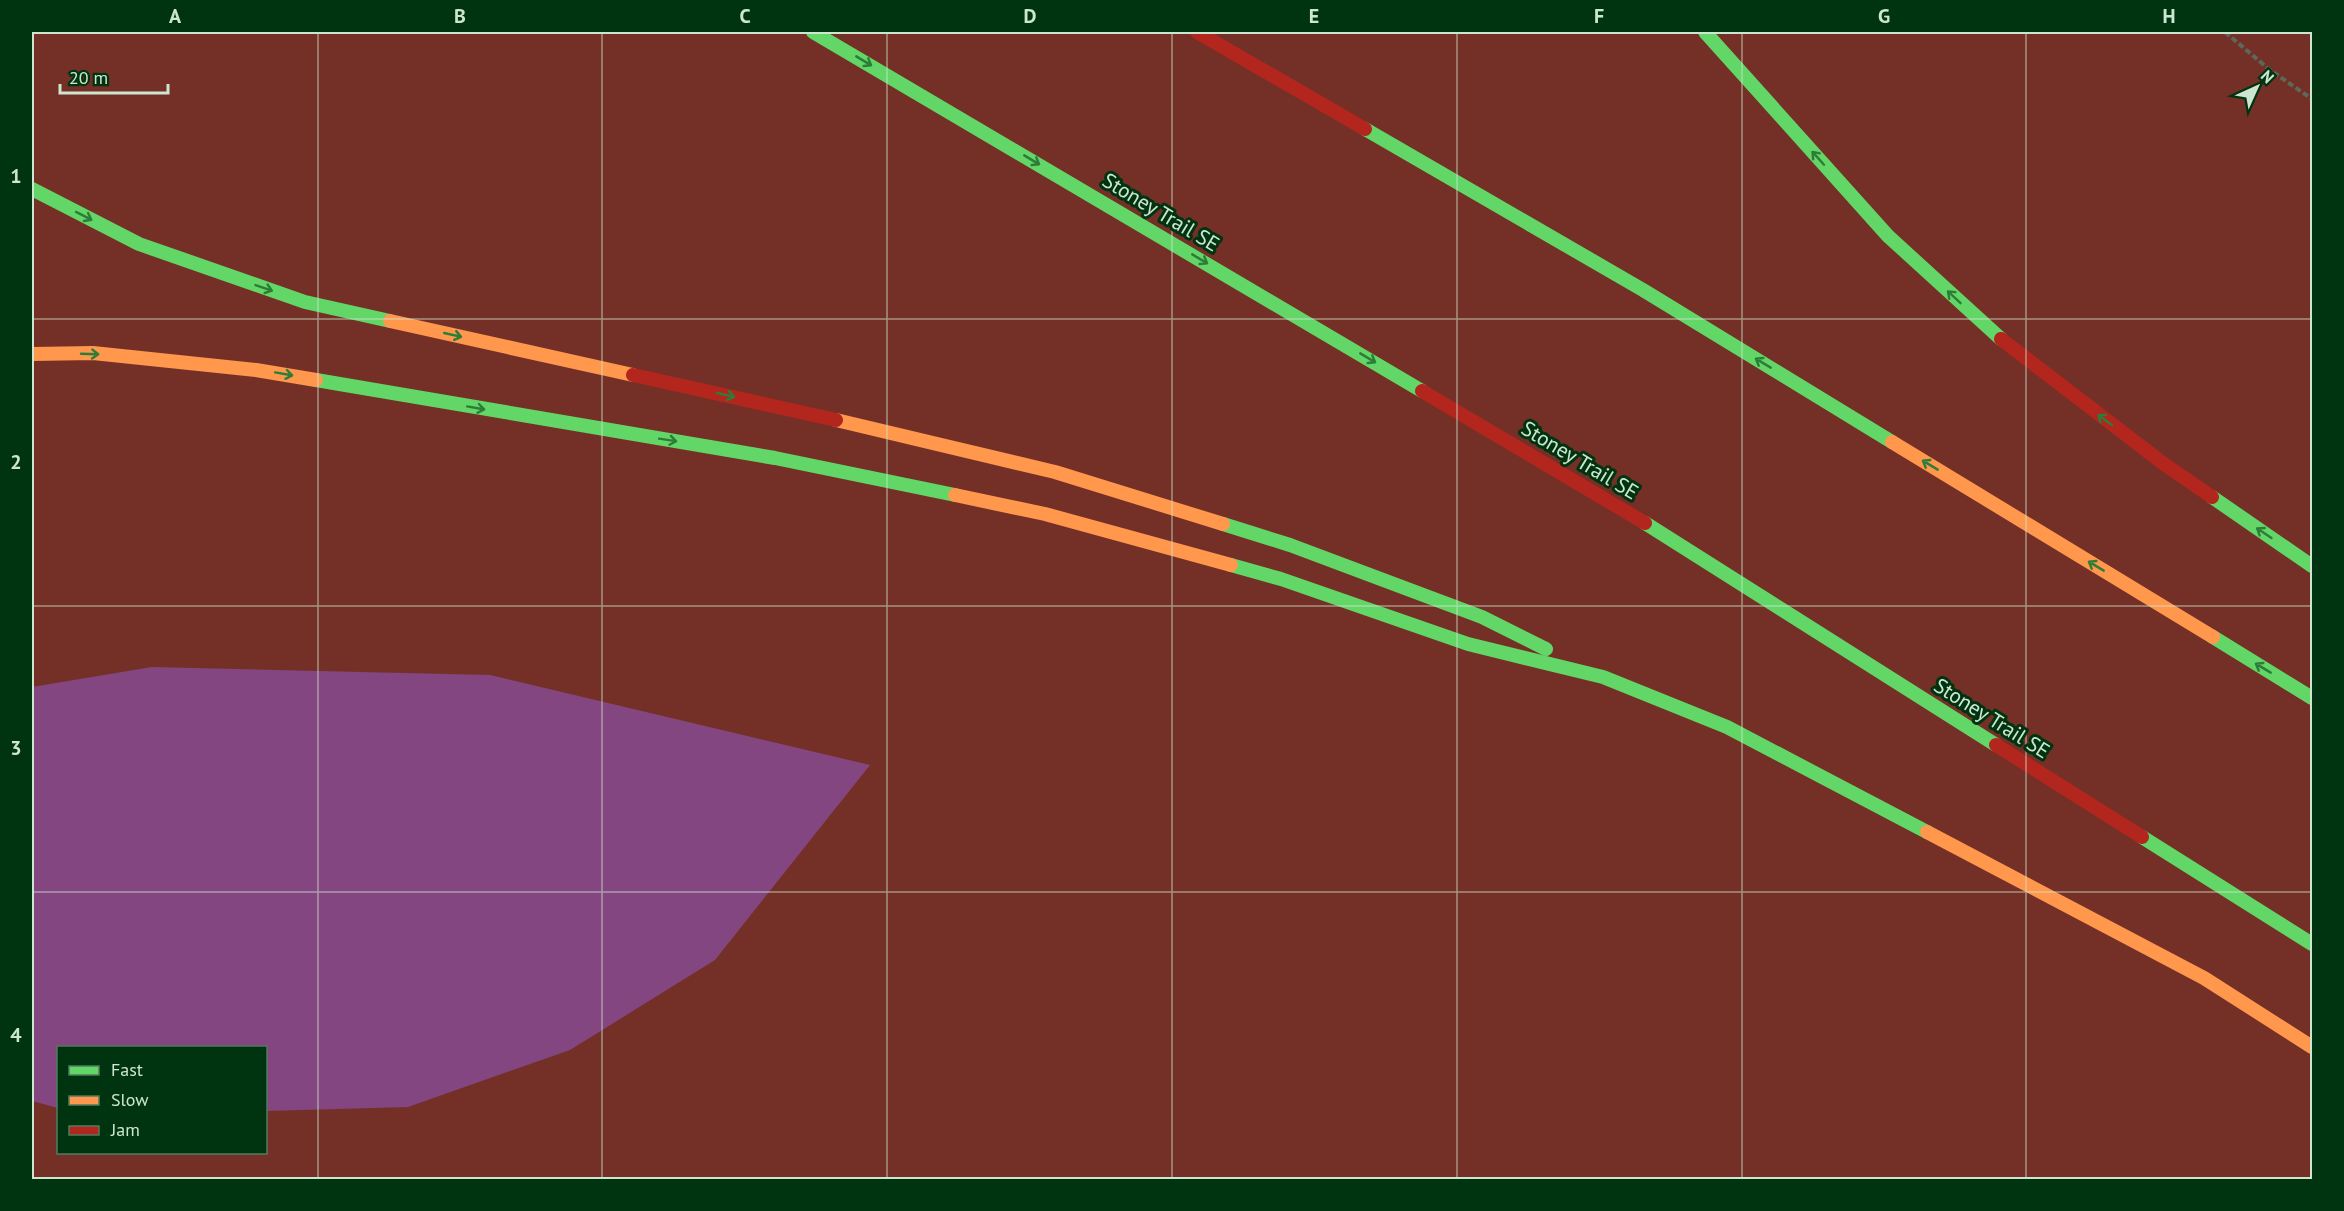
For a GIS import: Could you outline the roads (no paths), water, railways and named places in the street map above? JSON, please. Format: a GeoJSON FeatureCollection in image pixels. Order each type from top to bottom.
{"type":"FeatureCollection","features":[{"type":"Feature","properties":{"kind":"highway","name":"Stoney Trail SE"},"geometry":{"type":"LineString","coordinates":[[813,32],[1611,502],[2313,944]]}},
{"type":"Feature","properties":{"kind":"highway"},"geometry":{"type":"LineString","coordinates":[[1197,32],[1642,290],[2313,698]]}},
{"type":"Feature","properties":{"kind":"highway"},"geometry":{"type":"LineString","coordinates":[[1705,32],[1888,236],[2009,347],[2164,464],[2313,566]]}},
{"type":"Feature","properties":{"kind":"highway"},"geometry":{"type":"LineString","coordinates":[[32,189],[139,244],[305,302],[872,428],[1055,472],[1268,538],[1482,618],[1604,677],[1737,733],[2204,978],[2313,1047]]}},
{"type":"Feature","properties":{"kind":"highway"},"geometry":{"type":"LineString","coordinates":[[32,354],[93,354],[256,369],[810,465],[1056,517],[1281,579],[1468,644],[1604,677]]}}]}
